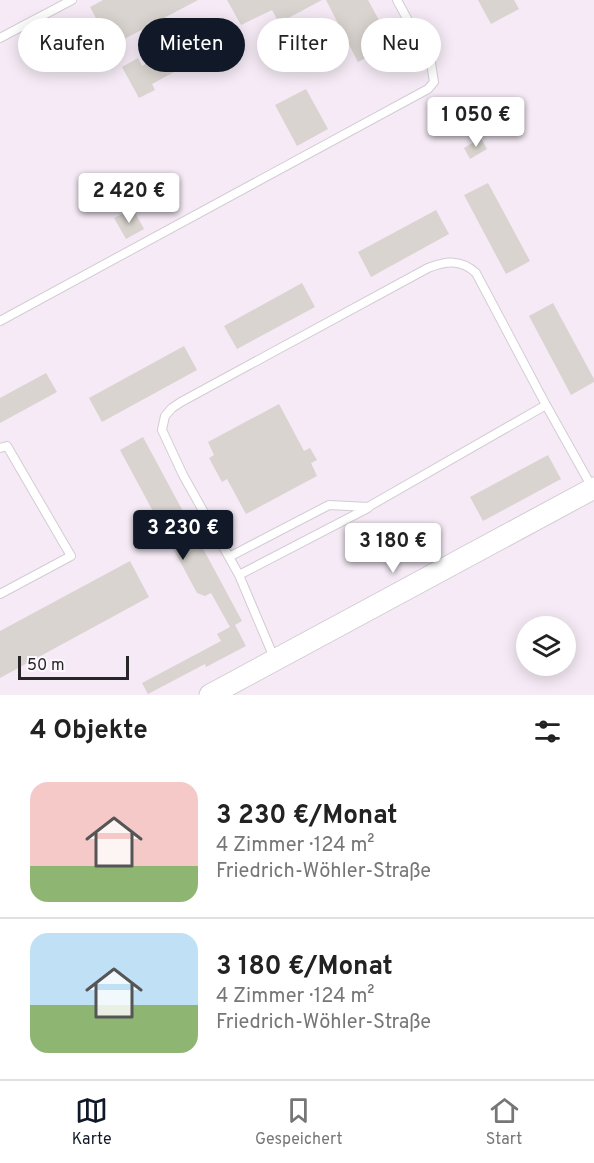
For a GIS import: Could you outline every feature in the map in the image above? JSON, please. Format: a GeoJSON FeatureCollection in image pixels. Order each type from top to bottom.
{"type":"FeatureCollection","features":[{"type":"Feature","properties":{"kind":"street"},"geometry":{"type":"LineString","coordinates":[[210,695],[593,489]]}},
{"type":"Feature","properties":{"kind":"lane"},"geometry":{"type":"LineString","coordinates":[[0,38],[72,0]]}},
{"type":"Feature","properties":{"kind":"lane"},"geometry":{"type":"LineString","coordinates":[[0,321],[428,89],[434,82],[431,63],[398,0]]}},
{"type":"Feature","properties":{"kind":"lane"},"geometry":{"type":"LineString","coordinates":[[275,660],[239,575],[183,475],[162,430],[165,416],[181,402],[428,268],[441,262],[460,263],[476,273],[593,489]]}},
{"type":"Feature","properties":{"kind":"lane"},"geometry":{"type":"LineString","coordinates":[[239,575],[368,507],[546,405]]}},
{"type":"Feature","properties":{"kind":"lane"},"geometry":{"type":"LineString","coordinates":[[0,448],[7,446],[71,556],[0,594]]}},
{"type":"Feature","properties":{"kind":"lane"},"geometry":{"type":"LineString","coordinates":[[229,557],[329,505],[368,507]]}},
{"type":"Feature","properties":{"kind":"shaded area"},"geometry":{"type":"Polygon","coordinates":[[[0,0],[594,0],[594,695],[0,695],[0,0]]]}},
{"type":"Feature","properties":{"kind":"building"},"geometry":{"type":"Polygon","coordinates":[[[103,0],[198,0],[164,18],[138,18],[138,32],[126,38],[126,18],[96,18],[90,7],[103,0]]]}},
{"type":"Feature","properties":{"kind":"building"},"geometry":{"type":"Polygon","coordinates":[[[227,0],[322,0],[288,18],[276,18],[272,10],[245,23],[245,18],[237,18],[227,0]]]}},
{"type":"Feature","properties":{"kind":"building"},"geometry":{"type":"Polygon","coordinates":[[[326,0],[368,0],[378,18],[361,18],[361,60],[358,62],[349,45],[349,18],[335,18],[326,0]]]}},
{"type":"Feature","properties":{"kind":"building"},"geometry":{"type":"Polygon","coordinates":[[[478,0],[514,0],[519,9],[491,24],[478,0]]]}},
{"type":"Feature","properties":{"kind":"building"},"geometry":{"type":"Polygon","coordinates":[[[138,58],[138,72],[174,72],[152,84],[155,90],[139,98],[125,72],[126,65],[138,58]]]}},
{"type":"Feature","properties":{"kind":"building"},"geometry":{"type":"Polygon","coordinates":[[[306,89],[328,129],[297,146],[275,105],[306,89]]]}},
{"type":"Feature","properties":{"kind":"building"},"geometry":{"type":"Polygon","coordinates":[[[481,138],[487,149],[470,159],[464,148],[481,138]]]}},
{"type":"Feature","properties":{"kind":"building"},"geometry":{"type":"Polygon","coordinates":[[[488,183],[530,261],[506,274],[464,195],[488,183]]]}},
{"type":"Feature","properties":{"kind":"building"},"geometry":{"type":"Polygon","coordinates":[[[133,209],[144,229],[126,239],[114,218],[133,209]]]}},
{"type":"Feature","properties":{"kind":"building"},"geometry":{"type":"Polygon","coordinates":[[[436,210],[449,234],[371,277],[358,252],[436,210]]]}},
{"type":"Feature","properties":{"kind":"building"},"geometry":{"type":"Polygon","coordinates":[[[302,283],[315,307],[237,349],[224,326],[302,283]]]}},
{"type":"Feature","properties":{"kind":"building"},"geometry":{"type":"Polygon","coordinates":[[[553,303],[594,379],[594,382],[571,395],[529,316],[553,303]]]}},
{"type":"Feature","properties":{"kind":"building"},"geometry":{"type":"Polygon","coordinates":[[[184,346],[197,370],[102,422],[89,398],[184,346]]]}},
{"type":"Feature","properties":{"kind":"building"},"geometry":{"type":"Polygon","coordinates":[[[46,373],[57,392],[0,423],[0,398],[46,373]]]}},
{"type":"Feature","properties":{"kind":"building"},"geometry":{"type":"Polygon","coordinates":[[[279,404],[304,451],[310,448],[317,460],[311,463],[317,476],[246,514],[227,479],[222,482],[209,458],[214,455],[208,442],[279,404]]]}},
{"type":"Feature","properties":{"kind":"building"},"geometry":{"type":"Polygon","coordinates":[[[143,437],[242,621],[235,625],[246,646],[206,667],[205,664],[148,694],[142,683],[221,641],[217,634],[230,627],[211,593],[205,596],[197,593],[120,450],[143,437]]]}},
{"type":"Feature","properties":{"kind":"building"},"geometry":{"type":"Polygon","coordinates":[[[548,455],[561,479],[483,521],[470,497],[548,455]]]}},
{"type":"Feature","properties":{"kind":"building"},"geometry":{"type":"Polygon","coordinates":[[[130,561],[149,597],[0,678],[0,631],[130,561]]]}}]}
